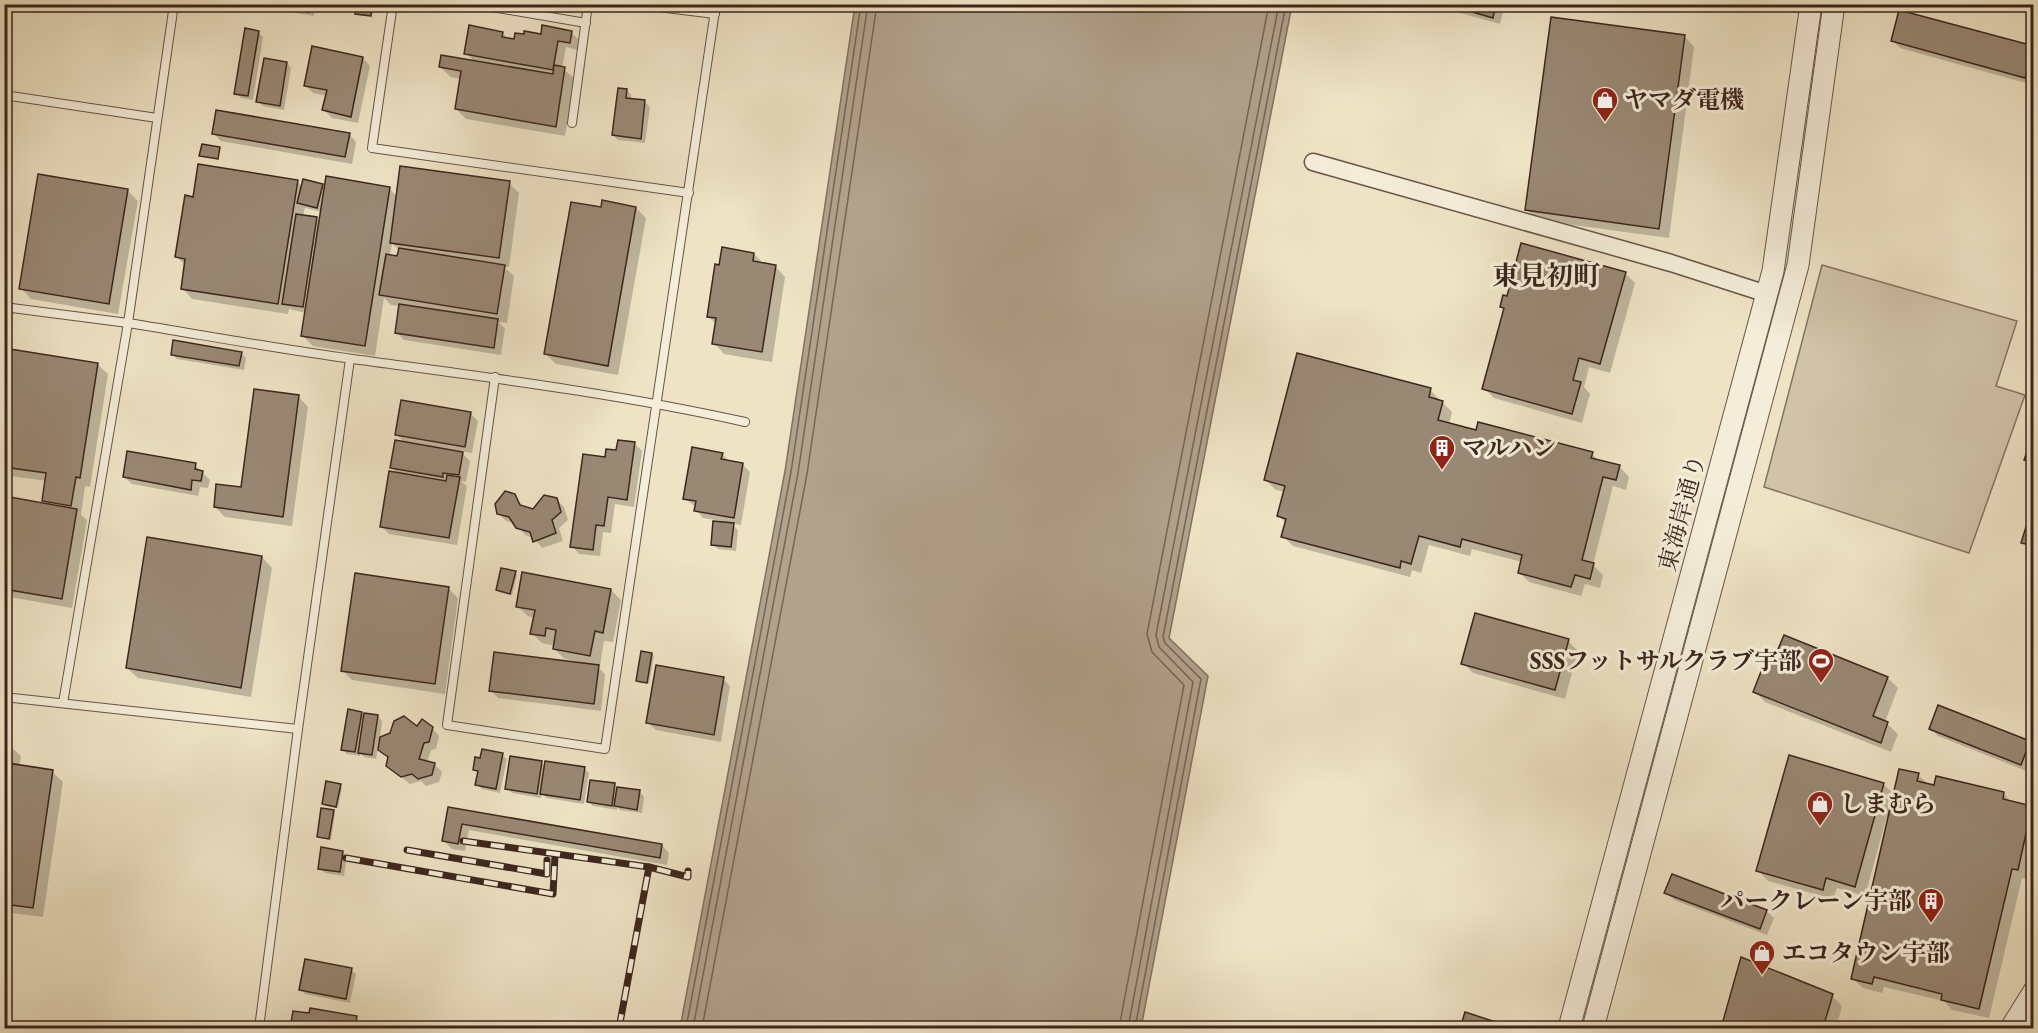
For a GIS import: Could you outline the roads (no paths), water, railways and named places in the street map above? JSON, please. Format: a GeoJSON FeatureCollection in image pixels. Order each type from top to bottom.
{"type":"FeatureCollection","features":[{"type":"Feature","properties":{"kind":"street","name":"東海岸通り"},"geometry":{"type":"LineString","coordinates":[[1569,1029],[1767,294],[1777,250],[1811,4]]}},
{"type":"Feature","properties":{"kind":"street","name":"東海岸通り"},"geometry":{"type":"LineString","coordinates":[[1593,1029],[1798,265],[1834,4]]}},
{"type":"Feature","properties":{"kind":"street"},"geometry":{"type":"LineString","coordinates":[[1313,162],[1671,263],[1767,294]]}},
{"type":"Feature","properties":{"kind":"street"},"geometry":{"type":"LineString","coordinates":[[2012,1029],[2034,991]]}},
{"type":"Feature","properties":{"kind":"lane"},"geometry":{"type":"LineString","coordinates":[[63,703],[128,323],[174,4]]}},
{"type":"Feature","properties":{"kind":"lane"},"geometry":{"type":"LineString","coordinates":[[393,4],[372,148],[689,193]]}},
{"type":"Feature","properties":{"kind":"lane"},"geometry":{"type":"LineString","coordinates":[[474,4],[586,23]]}},
{"type":"Feature","properties":{"kind":"lane"},"geometry":{"type":"LineString","coordinates":[[572,123],[588,4]]}},
{"type":"Feature","properties":{"kind":"lane"},"geometry":{"type":"LineString","coordinates":[[495,377],[447,725],[605,749],[716,9],[634,4]]}},
{"type":"Feature","properties":{"kind":"lane"},"geometry":{"type":"LineString","coordinates":[[4,95],[157,118]]}},
{"type":"Feature","properties":{"kind":"lane"},"geometry":{"type":"LineString","coordinates":[[4,307],[128,323],[351,359],[495,377],[658,403],[745,422]]}},
{"type":"Feature","properties":{"kind":"lane"},"geometry":{"type":"LineString","coordinates":[[259,1029],[298,729],[351,359]]}},
{"type":"Feature","properties":{"kind":"lane"},"geometry":{"type":"LineString","coordinates":[[4,697],[298,729]]}},
{"type":"Feature","properties":{"kind":"water"},"geometry":{"type":"Polygon","coordinates":[[[855,5],[1292,5],[1169,638],[1208,676],[1141,1028],[680,1028],[785,471],[855,5]]]}},
{"type":"Feature","properties":{"kind":"railway"},"geometry":{"type":"LineString","coordinates":[[463,841],[649,867],[688,877],[688,871]]}},
{"type":"Feature","properties":{"kind":"railway"},"geometry":{"type":"LineString","coordinates":[[407,850],[547,874],[547,860]]}},
{"type":"Feature","properties":{"kind":"railway"},"geometry":{"type":"LineString","coordinates":[[346,858],[553,894],[555,855]]}},
{"type":"Feature","properties":{"kind":"railway"},"geometry":{"type":"LineString","coordinates":[[619,1028],[649,867]]}},
{"type":"Feature","properties":{"kind":"place","name":"ヤマダ電機"},"geometry":{"type":"Point","coordinates":[1605,123]}},
{"type":"Feature","properties":{"kind":"place","name":"マルハン"},"geometry":{"type":"Point","coordinates":[1442,471]}},
{"type":"Feature","properties":{"kind":"place","name":"SSSフットサルクラブ宇部"},"geometry":{"type":"Point","coordinates":[1821,684]}},
{"type":"Feature","properties":{"kind":"place","name":"しまむら"},"geometry":{"type":"Point","coordinates":[1820,827]}},
{"type":"Feature","properties":{"kind":"place","name":"パークレーン宇部"},"geometry":{"type":"Point","coordinates":[1931,924]}},
{"type":"Feature","properties":{"kind":"place","name":"エコタウン宇部"},"geometry":{"type":"Point","coordinates":[1762,976]}},
{"type":"Feature","properties":{"kind":"district","name":"東見初町"},"geometry":{"type":"Point","coordinates":[1546,276]}}]}
